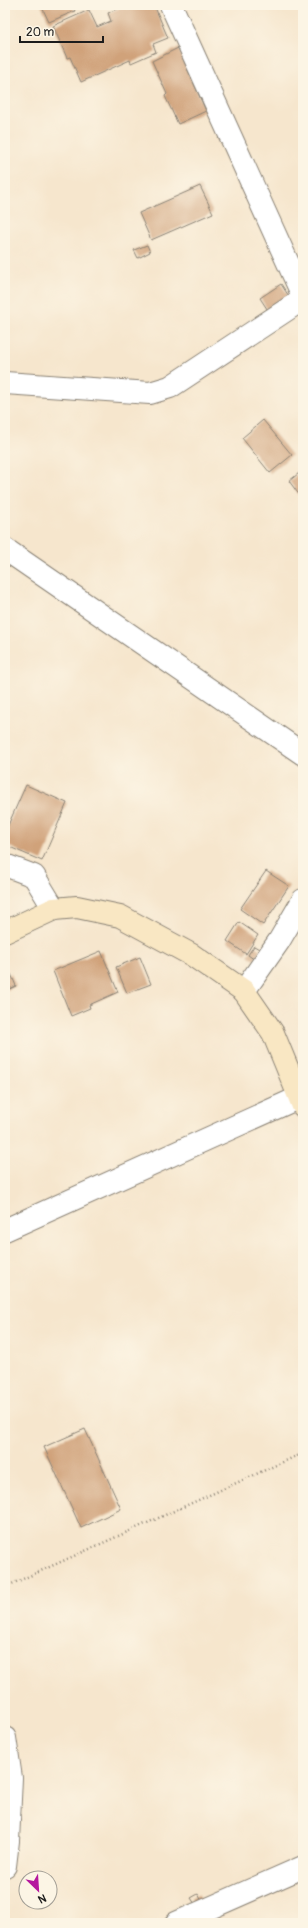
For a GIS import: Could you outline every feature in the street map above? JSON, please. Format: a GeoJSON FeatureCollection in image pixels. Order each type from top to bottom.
{"type":"FeatureCollection","features":[{"type":"Feature","properties":{"kind":"street"},"geometry":{"type":"LineString","coordinates":[[5,383],[150,393],[170,387],[303,297],[171,5]]}},
{"type":"Feature","properties":{"kind":"street"},"geometry":{"type":"LineString","coordinates":[[5,549],[303,754]]}},
{"type":"Feature","properties":{"kind":"street"},"geometry":{"type":"LineString","coordinates":[[5,864],[34,876],[54,909]]}},
{"type":"Feature","properties":{"kind":"street"},"geometry":{"type":"LineString","coordinates":[[244,991],[279,941],[303,900]]}},
{"type":"Feature","properties":{"kind":"street"},"geometry":{"type":"LineString","coordinates":[[5,932],[54,909],[77,907],[120,916],[192,955],[244,991],[273,1033],[302,1100],[5,1230]]}},
{"type":"Feature","properties":{"kind":"street"},"geometry":{"type":"LineString","coordinates":[[5,1738],[10,1778],[8,1841],[5,1866]]}},
{"type":"Feature","properties":{"kind":"street"},"geometry":{"type":"LineString","coordinates":[[176,1923],[303,1867]]}},
{"type":"Feature","properties":{"kind":"path"},"geometry":{"type":"LineString","coordinates":[[5,1587],[303,1453]]}},
{"type":"Feature","properties":{"kind":"building"},"geometry":{"type":"Polygon","coordinates":[[[41,5],[72,5],[75,11],[49,22],[41,5]]]}},
{"type":"Feature","properties":{"kind":"building"},"geometry":{"type":"Polygon","coordinates":[[[126,5],[127,9],[137,5],[154,5],[168,38],[153,44],[156,52],[131,63],[130,60],[81,82],[70,57],[67,58],[53,26],[89,10],[97,27],[111,21],[108,13],[126,5]]]}},
{"type":"Feature","properties":{"kind":"building"},"geometry":{"type":"Polygon","coordinates":[[[178,48],[206,111],[178,124],[165,96],[167,94],[152,61],[178,48]]]}},
{"type":"Feature","properties":{"kind":"building"},"geometry":{"type":"Polygon","coordinates":[[[200,186],[213,213],[151,240],[139,213],[200,186]]]}},
{"type":"Feature","properties":{"kind":"building"},"geometry":{"type":"Polygon","coordinates":[[[147,245],[150,252],[138,258],[134,250],[147,245]]]}},
{"type":"Feature","properties":{"kind":"building"},"geometry":{"type":"Polygon","coordinates":[[[281,284],[290,298],[269,312],[260,298],[281,284]]]}},
{"type":"Feature","properties":{"kind":"building"},"geometry":{"type":"Polygon","coordinates":[[[263,420],[292,455],[270,473],[242,438],[263,420]]]}},
{"type":"Feature","properties":{"kind":"building"},"geometry":{"type":"Polygon","coordinates":[[[303,470],[303,500],[289,481],[303,470]]]}},
{"type":"Feature","properties":{"kind":"building"},"geometry":{"type":"Polygon","coordinates":[[[26,785],[67,803],[42,861],[5,845],[5,832],[26,785]]]}},
{"type":"Feature","properties":{"kind":"building"},"geometry":{"type":"Polygon","coordinates":[[[266,871],[289,886],[263,925],[240,909],[266,871]]]}},
{"type":"Feature","properties":{"kind":"building"},"geometry":{"type":"Polygon","coordinates":[[[239,922],[258,935],[246,954],[227,941],[239,922]]]}},
{"type":"Feature","properties":{"kind":"building"},"geometry":{"type":"Polygon","coordinates":[[[254,946],[261,950],[255,960],[248,955],[254,946]]]}},
{"type":"Feature","properties":{"kind":"building"},"geometry":{"type":"Polygon","coordinates":[[[101,951],[118,992],[89,1005],[90,1008],[71,1016],[53,971],[101,951]]]}},
{"type":"Feature","properties":{"kind":"building"},"geometry":{"type":"Polygon","coordinates":[[[140,957],[151,984],[127,993],[116,967],[140,957]]]}},
{"type":"Feature","properties":{"kind":"building"},"geometry":{"type":"Polygon","coordinates":[[[11,974],[16,986],[5,991],[5,977],[11,974]]]}},
{"type":"Feature","properties":{"kind":"building"},"geometry":{"type":"Polygon","coordinates":[[[85,1429],[121,1509],[81,1528],[44,1447],[85,1429]]]}},
{"type":"Feature","properties":{"kind":"building"},"geometry":{"type":"Polygon","coordinates":[[[198,1894],[202,1901],[195,1904],[191,1898],[198,1894]]]}}]}
